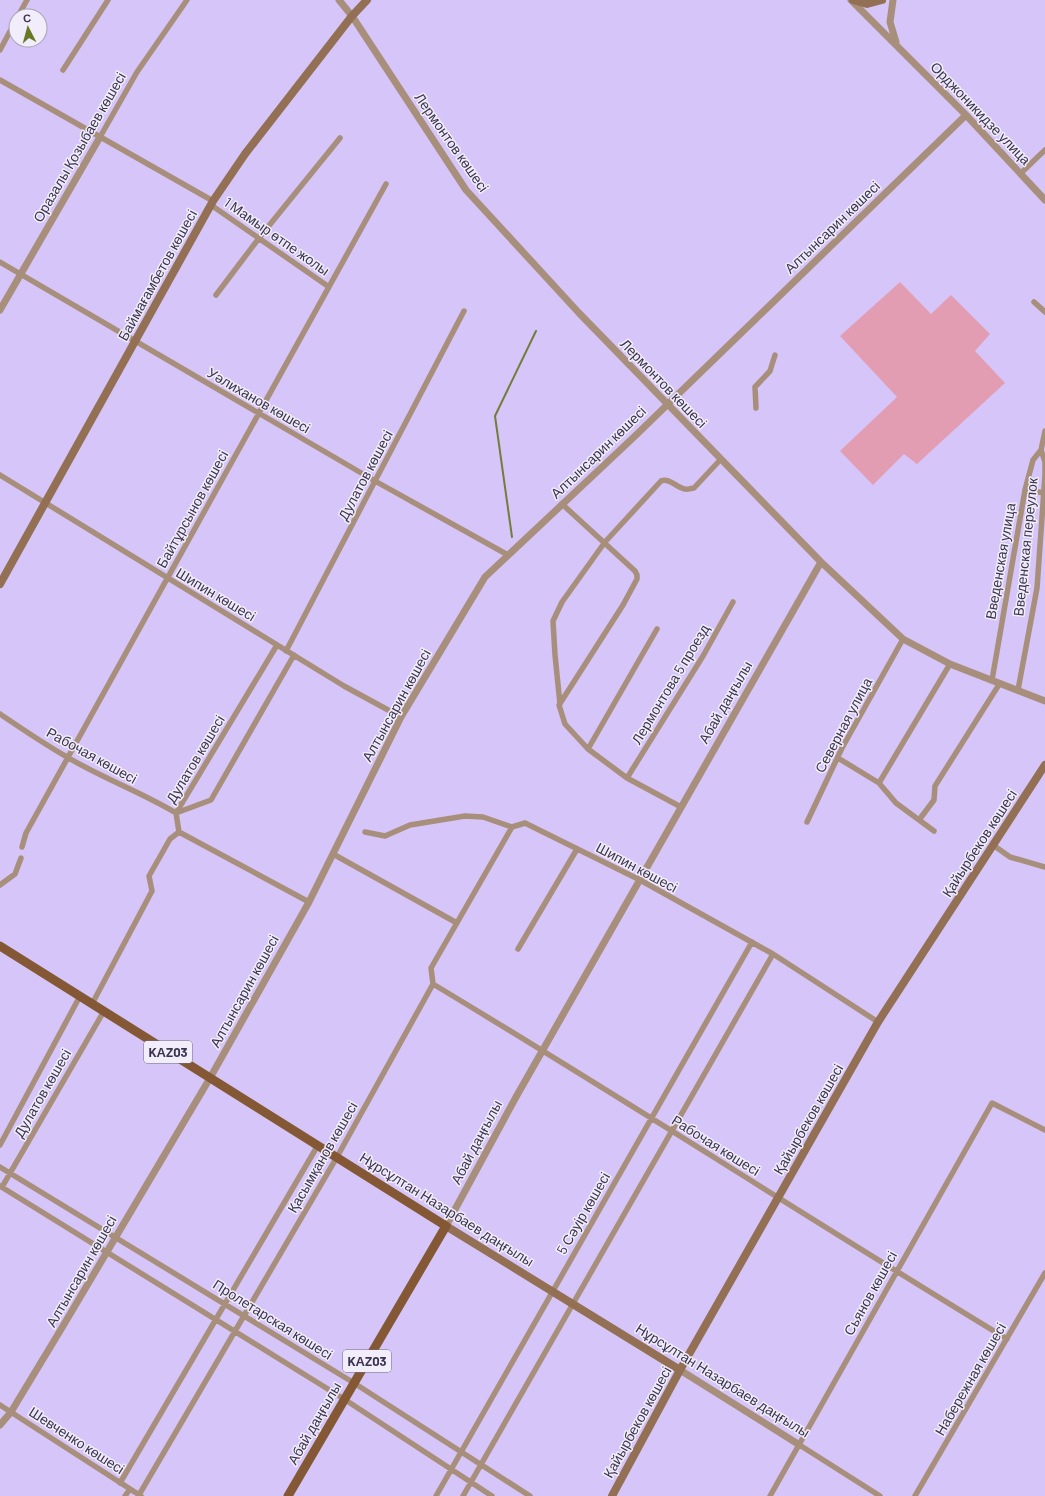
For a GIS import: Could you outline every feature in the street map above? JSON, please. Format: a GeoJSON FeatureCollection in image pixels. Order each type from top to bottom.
{"type":"FeatureCollection","features":[{"type":"Feature","properties":{"kind":"main road","name":"Баймағамбетов көшесі"},"geometry":{"type":"LineString","coordinates":[[0,584],[212,203],[245,154],[352,16],[367,0]]}},
{"type":"Feature","properties":{"kind":"main road"},"geometry":{"type":"LineString","coordinates":[[852,0],[868,4],[882,0]]}},
{"type":"Feature","properties":{"kind":"main road","name":"Қайырбеков көшесі"},"geometry":{"type":"LineString","coordinates":[[612,1496],[680,1370],[878,1022],[1045,766]]}},
{"type":"Feature","properties":{"kind":"main road","name":"Нұрсұлтан Назарбаев даңғылы"},"geometry":{"type":"LineString","coordinates":[[0,946],[446,1226],[680,1370]]}},
{"type":"Feature","properties":{"kind":"main road","name":"Абай даңғылы"},"geometry":{"type":"LineString","coordinates":[[288,1496],[446,1226]]}},
{"type":"Feature","properties":{"kind":"street"},"geometry":{"type":"LineString","coordinates":[[63,70],[108,0]]}},
{"type":"Feature","properties":{"kind":"street","name":"Оразалы Қозыбаев көшесі"},"geometry":{"type":"LineString","coordinates":[[0,310],[137,72],[186,0]]}},
{"type":"Feature","properties":{"kind":"street","name":"Лермонтов көшесі"},"geometry":{"type":"LineString","coordinates":[[339,0],[352,16],[466,190],[579,313],[821,562],[903,639],[950,664],[1045,701]]}},
{"type":"Feature","properties":{"kind":"street","name":"Орджоникидзе улица"},"geometry":{"type":"LineString","coordinates":[[852,0],[966,115],[1045,200]]}},
{"type":"Feature","properties":{"kind":"street"},"geometry":{"type":"LineString","coordinates":[[893,0],[890,22],[897,44]]}},
{"type":"Feature","properties":{"kind":"street"},"geometry":{"type":"LineString","coordinates":[[0,50],[8,35]]}},
{"type":"Feature","properties":{"kind":"street","name":"1 Мамыр өтпе жолы"},"geometry":{"type":"LineString","coordinates":[[0,80],[212,203],[329,287]]}},
{"type":"Feature","properties":{"kind":"street","name":"Алтынсарин көшесі"},"geometry":{"type":"LineString","coordinates":[[0,1425],[11,1412],[210,1078],[310,902],[402,717],[485,577],[966,115]]}},
{"type":"Feature","properties":{"kind":"street"},"geometry":{"type":"LineString","coordinates":[[216,295],[259,238],[340,138]]}},
{"type":"Feature","properties":{"kind":"street"},"geometry":{"type":"LineString","coordinates":[[1021,173],[1045,150]]}},
{"type":"Feature","properties":{"kind":"street","name":"Байтұрсынов көшесі"},"geometry":{"type":"LineString","coordinates":[[22,847],[26,833],[67,758],[386,184]]}},
{"type":"Feature","properties":{"kind":"street","name":"Уәлиханов көшесі"},"geometry":{"type":"LineString","coordinates":[[0,262],[375,481],[508,555]]}},
{"type":"Feature","properties":{"kind":"street"},"geometry":{"type":"LineString","coordinates":[[1034,302],[1045,312]]}},
{"type":"Feature","properties":{"kind":"street","name":"Дулатов көшесі"},"geometry":{"type":"LineString","coordinates":[[286,651],[464,311]]}},
{"type":"Feature","properties":{"kind":"street"},"geometry":{"type":"LineString","coordinates":[[756,408],[755,387],[770,371],[775,354]]}},
{"type":"Feature","properties":{"kind":"street","name":"Введенская переулок"},"geometry":{"type":"LineString","coordinates":[[1018,690],[1037,588],[1045,462],[1041,450],[1045,431]]}},
{"type":"Feature","properties":{"kind":"street","name":"Введенская улица"},"geometry":{"type":"LineString","coordinates":[[992,680],[1025,490],[1033,460],[1041,450]]}},
{"type":"Feature","properties":{"kind":"street"},"geometry":{"type":"LineString","coordinates":[[681,807],[627,778],[588,749],[565,724],[559,704],[554,655],[553,621],[562,602],[605,542],[661,481],[667,481],[686,490],[694,488],[721,459]]}},
{"type":"Feature","properties":{"kind":"street","name":"Шипин көшесі"},"geometry":{"type":"LineString","coordinates":[[0,475],[344,686],[402,717]]}},
{"type":"Feature","properties":{"kind":"street"},"geometry":{"type":"LineString","coordinates":[[1025,490],[1044,492]]}},
{"type":"Feature","properties":{"kind":"street"},"geometry":{"type":"LineString","coordinates":[[559,704],[637,580],[635,571],[562,504]]}},
{"type":"Feature","properties":{"kind":"street","name":"Абай даңғылы"},"geometry":{"type":"LineString","coordinates":[[446,1226],[543,1050],[821,562]]}},
{"type":"Feature","properties":{"kind":"street","name":"Лермонтова 5 проезд"},"geometry":{"type":"LineString","coordinates":[[627,778],[733,602]]}},
{"type":"Feature","properties":{"kind":"street"},"geometry":{"type":"LineString","coordinates":[[588,749],[657,629]]}},
{"type":"Feature","properties":{"kind":"street","name":"Северная улица"},"geometry":{"type":"LineString","coordinates":[[807,822],[838,758],[903,639]]}},
{"type":"Feature","properties":{"kind":"street","name":"Дулатов көшесі"},"geometry":{"type":"LineString","coordinates":[[176,815],[277,645]]}},
{"type":"Feature","properties":{"kind":"street","name":"Дулатов көшесі"},"geometry":{"type":"LineString","coordinates":[[176,815],[212,800],[294,655]]}},
{"type":"Feature","properties":{"kind":"street"},"geometry":{"type":"LineString","coordinates":[[879,783],[950,664]]}},
{"type":"Feature","properties":{"kind":"street"},"geometry":{"type":"LineString","coordinates":[[919,820],[934,800],[934,786],[1000,683]]}},
{"type":"Feature","properties":{"kind":"street","name":"Рабочая көшесі"},"geometry":{"type":"LineString","coordinates":[[0,714],[67,758],[160,804],[176,815]]}},
{"type":"Feature","properties":{"kind":"street"},"geometry":{"type":"LineString","coordinates":[[838,758],[879,783],[896,803],[934,831]]}},
{"type":"Feature","properties":{"kind":"street"},"geometry":{"type":"LineString","coordinates":[[176,815],[179,829],[310,902]]}},
{"type":"Feature","properties":{"kind":"street","name":"Шипин көшесі"},"geometry":{"type":"LineString","coordinates":[[365,832],[385,836],[410,825],[465,816],[483,817],[512,827],[525,823],[640,880],[752,942],[878,1022]]}},
{"type":"Feature","properties":{"kind":"street","name":"Қасымқанов көшесі"},"geometry":{"type":"LineString","coordinates":[[140,1495],[234,1331],[337,1157],[433,984],[431,968],[512,827]]}},
{"type":"Feature","properties":{"kind":"street"},"geometry":{"type":"LineString","coordinates":[[92,1004],[152,891],[149,876],[170,839],[179,829]]}},
{"type":"Feature","properties":{"kind":"street"},"geometry":{"type":"LineString","coordinates":[[993,845],[1010,857],[1045,867]]}},
{"type":"Feature","properties":{"kind":"street"},"geometry":{"type":"LineString","coordinates":[[518,948],[577,849]]}},
{"type":"Feature","properties":{"kind":"street"},"geometry":{"type":"LineString","coordinates":[[333,854],[457,923]]}},
{"type":"Feature","properties":{"kind":"street"},"geometry":{"type":"LineString","coordinates":[[0,885],[15,874],[21,858]]}},
{"type":"Feature","properties":{"kind":"street","name":"5 Сәуір көшесі"},"geometry":{"type":"LineString","coordinates":[[436,1496],[752,942]]}},
{"type":"Feature","properties":{"kind":"street"},"geometry":{"type":"LineString","coordinates":[[463,1496],[773,954]]}},
{"type":"Feature","properties":{"kind":"street","name":"Рабочая көшесі"},"geometry":{"type":"LineString","coordinates":[[433,984],[543,1050],[896,1272],[1007,1339]]}},
{"type":"Feature","properties":{"kind":"street","name":"Дулатов көшесі"},"geometry":{"type":"LineString","coordinates":[[0,1145],[80,996]]}},
{"type":"Feature","properties":{"kind":"street","name":"Дулатов көшесі"},"geometry":{"type":"LineString","coordinates":[[1,1187],[104,1011]]}},
{"type":"Feature","properties":{"kind":"street","name":"Сьянов көшесі"},"geometry":{"type":"LineString","coordinates":[[770,1496],[992,1103],[1045,1130]]}},
{"type":"Feature","properties":{"kind":"street","name":"Қасымқанов көшесі"},"geometry":{"type":"LineString","coordinates":[[120,1483],[318,1145]]}},
{"type":"Feature","properties":{"kind":"street","name":"Пролетарская көшесі"},"geometry":{"type":"LineString","coordinates":[[0,1167],[354,1383],[530,1496]]}},
{"type":"Feature","properties":{"kind":"street"},"geometry":{"type":"LineString","coordinates":[[1,1187],[344,1399],[492,1496]]}},
{"type":"Feature","properties":{"kind":"street","name":"Набережная көшесі"},"geometry":{"type":"LineString","coordinates":[[915,1496],[1045,1273]]}},
{"type":"Feature","properties":{"kind":"street","name":"Нұрсұлтан Назарбаев даңғылы"},"geometry":{"type":"LineString","coordinates":[[680,1370],[880,1496]]}},
{"type":"Feature","properties":{"kind":"street","name":"Шевченко көшесі"},"geometry":{"type":"LineString","coordinates":[[0,1405],[140,1495]]}},
{"type":"Feature","properties":{"kind":"street"},"geometry":{"type":"LineString","coordinates":[[125,1496],[130,1489]]}},
{"type":"Feature","properties":{"kind":"shaded area"},"geometry":{"type":"Polygon","coordinates":[[[900,282],[931,314],[951,295],[990,334],[975,351],[1005,383],[917,464],[904,454],[873,485],[840,451],[897,397],[840,336],[900,282]]]}},
{"type":"Feature","properties":{"kind":"waterway"},"geometry":{"type":"LineString","coordinates":[[512,537],[495,416],[536,331]]}}]}
